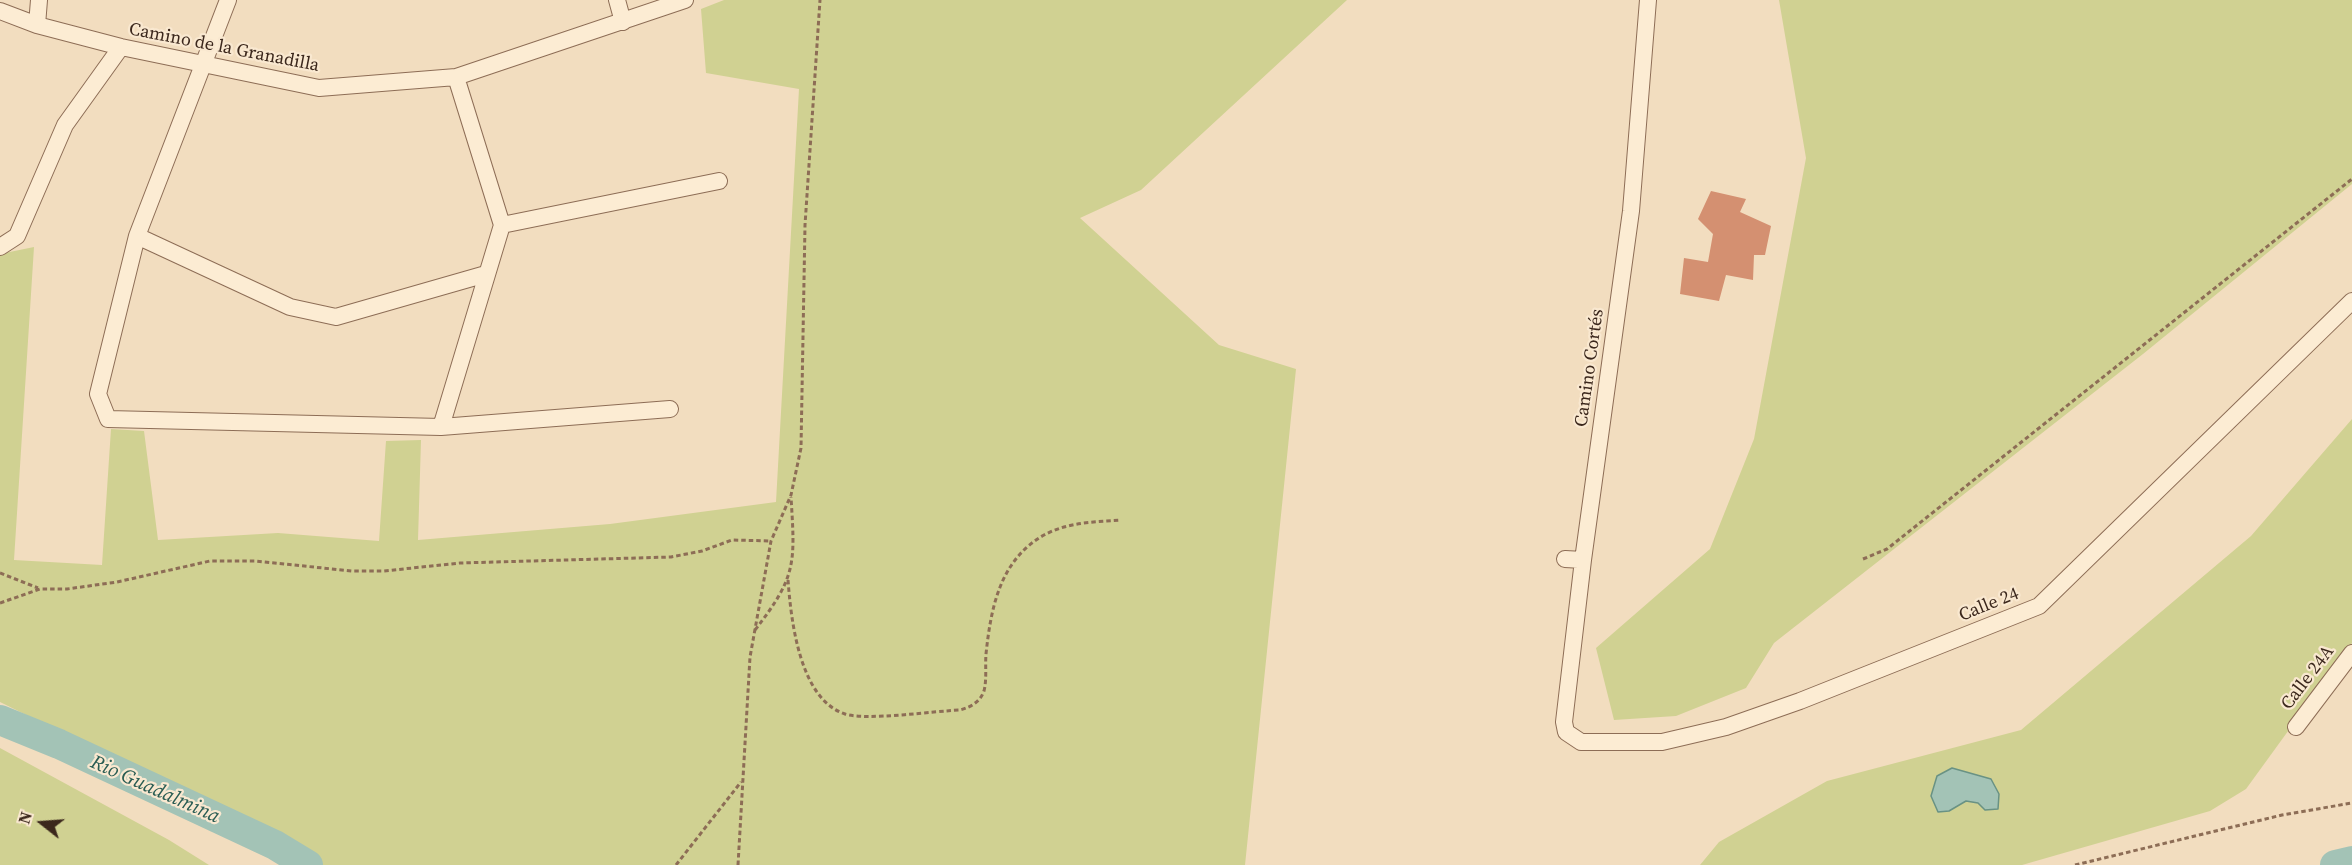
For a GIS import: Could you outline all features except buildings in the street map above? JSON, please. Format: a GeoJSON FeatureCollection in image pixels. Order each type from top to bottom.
{"type":"FeatureCollection","features":[{"type":"Feature","properties":{"kind":"street"},"geometry":{"type":"LineString","coordinates":[[37,26],[39,0]]}},
{"type":"Feature","properties":{"kind":"street"},"geometry":{"type":"LineString","coordinates":[[228,0],[206,63],[137,236],[98,394],[108,418],[441,427],[670,409]]}},
{"type":"Feature","properties":{"kind":"street"},"geometry":{"type":"LineString","coordinates":[[617,0],[623,22]]}},
{"type":"Feature","properties":{"kind":"street","name":"Camino de la Granadilla"},"geometry":{"type":"LineString","coordinates":[[0,10],[37,26],[121,47],[319,88],[456,77],[685,0]]}},
{"type":"Feature","properties":{"kind":"street","name":"Camino Cortés"},"geometry":{"type":"LineString","coordinates":[[1572,738],[1566,732],[1564,722],[1583,560],[1631,211],[1648,0]]}},
{"type":"Feature","properties":{"kind":"street"},"geometry":{"type":"LineString","coordinates":[[0,247],[17,236],[65,125],[121,47]]}},
{"type":"Feature","properties":{"kind":"street"},"geometry":{"type":"LineString","coordinates":[[441,427],[502,225],[456,77]]}},
{"type":"Feature","properties":{"kind":"street"},"geometry":{"type":"LineString","coordinates":[[502,225],[719,181]]}},
{"type":"Feature","properties":{"kind":"street"},"geometry":{"type":"LineString","coordinates":[[137,236],[291,307],[336,317],[486,274]]}},
{"type":"Feature","properties":{"kind":"street","name":"Calle 24"},"geometry":{"type":"LineString","coordinates":[[1572,738],[1592,744],[1662,742],[1726,727],[1800,701],[2039,606],[2352,301]]}},
{"type":"Feature","properties":{"kind":"street"},"geometry":{"type":"LineString","coordinates":[[1565,559],[1583,560]]}},
{"type":"Feature","properties":{"kind":"street","name":"Calle 24A"},"geometry":{"type":"LineString","coordinates":[[2296,727],[2352,653]]}},
{"type":"Feature","properties":{"kind":"path"},"geometry":{"type":"LineString","coordinates":[[738,865],[750,657],[771,541],[791,495],[801,448],[805,225],[820,0]]}},
{"type":"Feature","properties":{"kind":"path"},"geometry":{"type":"LineString","coordinates":[[1863,559],[1887,549],[2352,180]]}},
{"type":"Feature","properties":{"kind":"path"},"geometry":{"type":"LineString","coordinates":[[754,631],[781,597],[794,559],[791,495]]}},
{"type":"Feature","properties":{"kind":"path"},"geometry":{"type":"LineString","coordinates":[[788,580],[791,620],[798,653],[816,689],[832,708],[856,716],[960,710],[975,704],[984,691],[986,654],[1000,581],[1018,556],[1044,535],[1077,523],[1121,520]]}},
{"type":"Feature","properties":{"kind":"path"},"geometry":{"type":"LineString","coordinates":[[0,603],[40,589],[67,589],[117,582],[210,561],[255,561],[384,571],[460,563],[671,557],[702,551],[732,540],[771,541]]}},
{"type":"Feature","properties":{"kind":"path"},"geometry":{"type":"LineString","coordinates":[[0,573],[40,589]]}},
{"type":"Feature","properties":{"kind":"path"},"geometry":{"type":"LineString","coordinates":[[676,865],[742,781]]}},
{"type":"Feature","properties":{"kind":"path"},"geometry":{"type":"LineString","coordinates":[[2075,865],[2282,815],[2352,803]]}},
{"type":"Feature","properties":{"kind":"green space"},"geometry":{"type":"Polygon","coordinates":[[[724,0],[1347,0],[1141,190],[1080,218],[1219,345],[1296,369],[1245,865],[317,865],[251,826],[0,702],[0,254],[34,247],[14,560],[102,565],[111,429],[144,431],[158,540],[278,533],[379,541],[386,441],[421,440],[418,540],[610,524],[776,502],[799,89],[706,73],[701,9],[724,0]]]}},
{"type":"Feature","properties":{"kind":"green space"},"geometry":{"type":"Polygon","coordinates":[[[1779,0],[2352,0],[2352,184],[2143,354],[1774,643],[1746,688],[1676,716],[1614,720],[1596,648],[1710,549],[1754,439],[1806,158],[1779,0]]]}},
{"type":"Feature","properties":{"kind":"green space"},"geometry":{"type":"Polygon","coordinates":[[[2352,419],[2352,643],[2246,789],[2210,811],[2022,865],[1700,865],[1719,842],[1827,781],[2021,730],[2251,536],[2352,419]]]}},
{"type":"Feature","properties":{"kind":"green space"},"geometry":{"type":"Polygon","coordinates":[[[0,748],[169,840],[209,865],[0,865],[0,748]]]}},
{"type":"Feature","properties":{"kind":"shaded area"},"geometry":{"type":"Polygon","coordinates":[[[1952,768],[1991,779],[1999,794],[1998,809],[1985,810],[1978,803],[1966,801],[1949,811],[1938,812],[1931,796],[1937,776],[1952,768]]]}},
{"type":"Feature","properties":{"kind":"waterway","name":"Rio Guadalmina"},"geometry":{"type":"LineString","coordinates":[[0,720],[59,744],[275,845],[308,865]]}},
{"type":"Feature","properties":{"kind":"waterway","name":"Rio Guadalmina"},"geometry":{"type":"LineString","coordinates":[[2335,865],[2352,861]]}}]}
